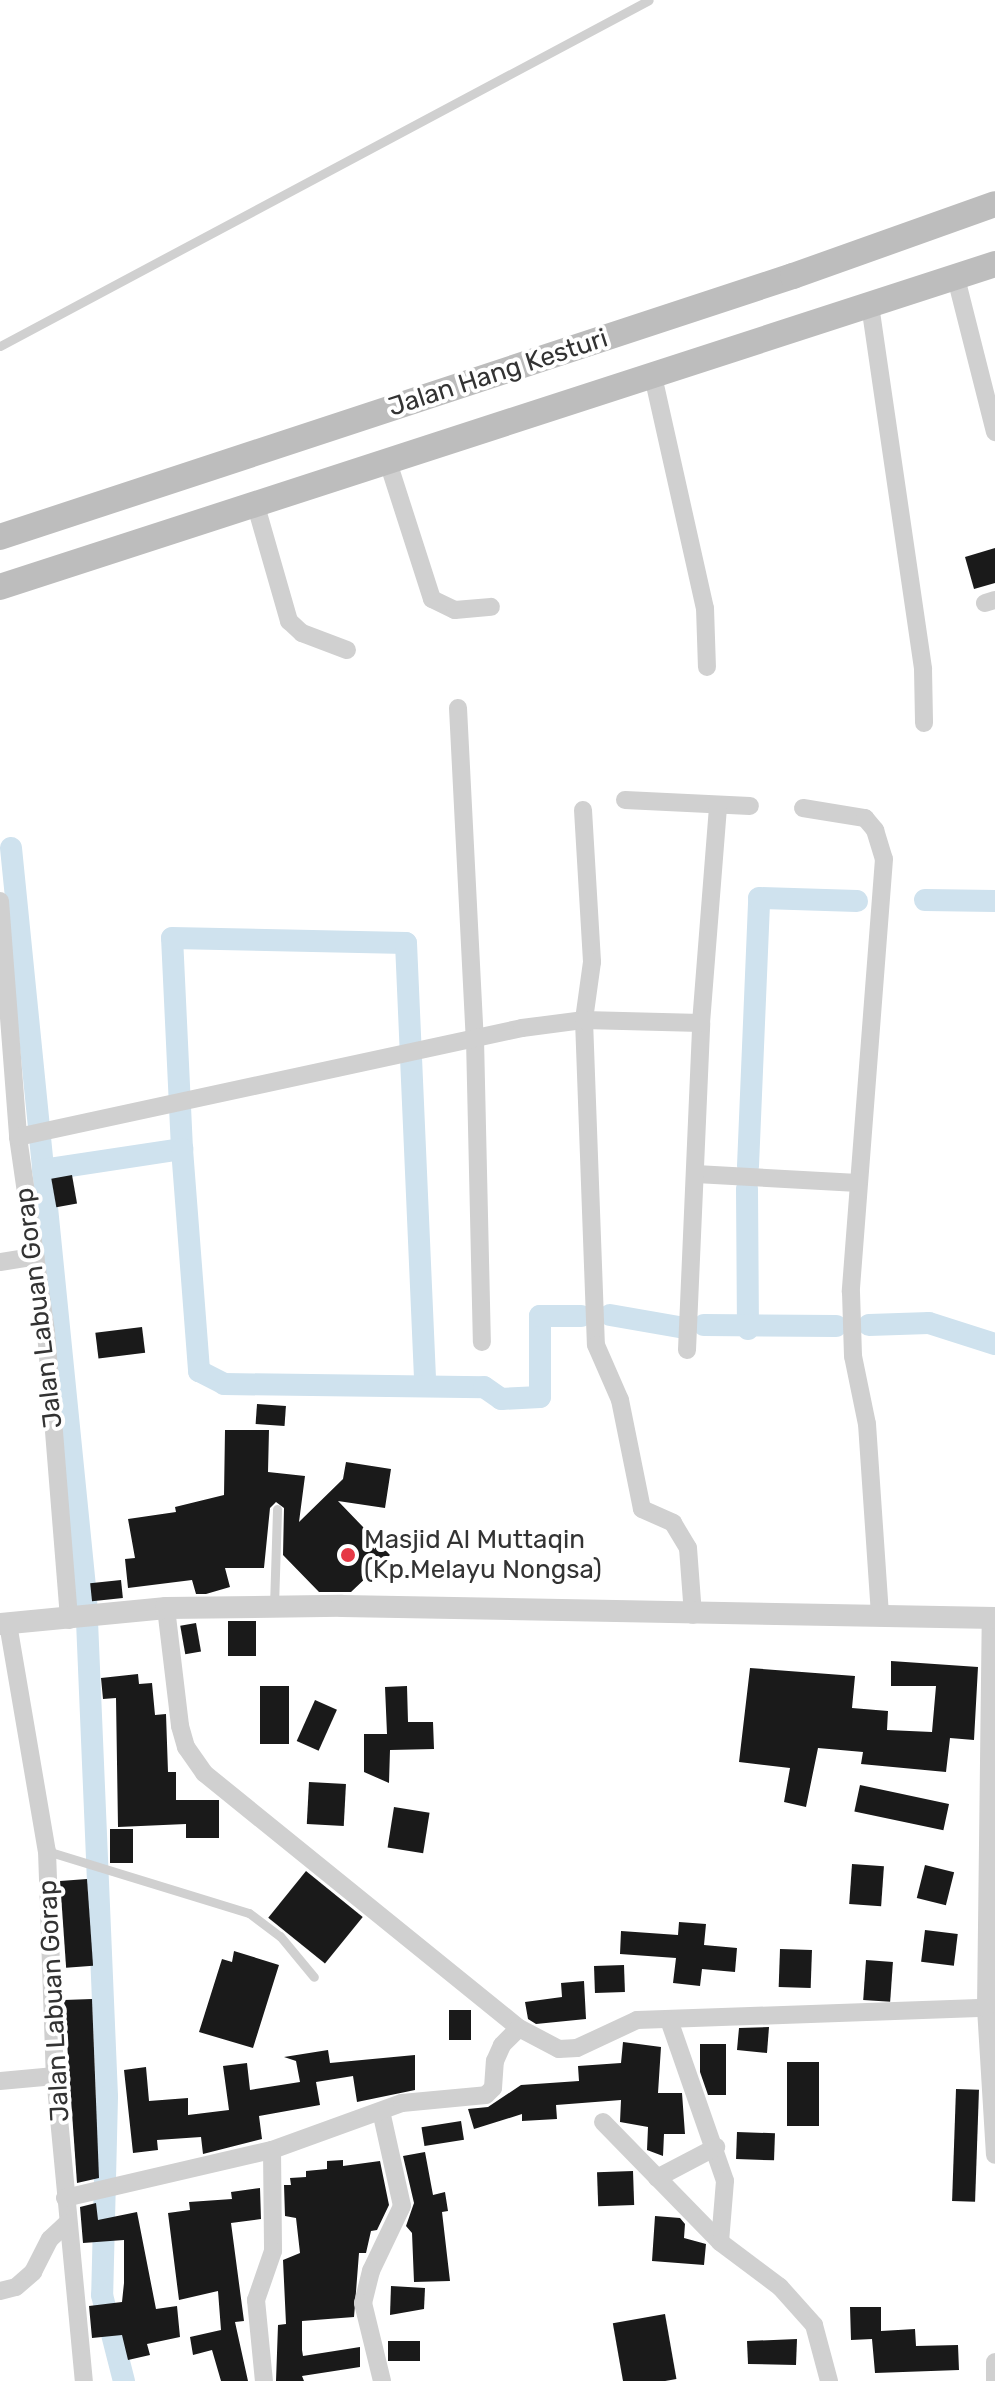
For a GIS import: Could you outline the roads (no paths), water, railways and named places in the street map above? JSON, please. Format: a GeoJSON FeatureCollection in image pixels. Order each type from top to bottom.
{"type":"FeatureCollection","features":[{"type":"Feature","properties":{"kind":"main road","name":"Jalan Hang Kesturi"},"geometry":{"type":"LineString","coordinates":[[0,537],[705,306],[995,204]]}},
{"type":"Feature","properties":{"kind":"main road","name":"Jalan Hang Kesturi"},"geometry":{"type":"LineString","coordinates":[[0,587],[995,264]]}},
{"type":"Feature","properties":{"kind":"street"},"geometry":{"type":"LineString","coordinates":[[956,278],[995,432]]}},
{"type":"Feature","properties":{"kind":"street"},"geometry":{"type":"LineString","coordinates":[[870,305],[923,669],[924,723]]}},
{"type":"Feature","properties":{"kind":"street"},"geometry":{"type":"LineString","coordinates":[[653,376],[705,608],[707,667]]}},
{"type":"Feature","properties":{"kind":"street"},"geometry":{"type":"LineString","coordinates":[[388,462],[432,599],[455,610],[491,607]]}},
{"type":"Feature","properties":{"kind":"street"},"geometry":{"type":"LineString","coordinates":[[256,506],[289,621],[302,633],[347,650]]}},
{"type":"Feature","properties":{"kind":"street"},"geometry":{"type":"LineString","coordinates":[[458,708],[475,1039],[482,1342]]}},
{"type":"Feature","properties":{"kind":"street"},"geometry":{"type":"LineString","coordinates":[[625,800],[750,806]]}},
{"type":"Feature","properties":{"kind":"street"},"geometry":{"type":"LineString","coordinates":[[687,1350],[701,1023],[718,806]]}},
{"type":"Feature","properties":{"kind":"street"},"geometry":{"type":"LineString","coordinates":[[803,808],[865,818],[875,830],[884,859],[858,1183],[853,1356],[867,1424],[880,1617]]}},
{"type":"Feature","properties":{"kind":"street"},"geometry":{"type":"LineString","coordinates":[[583,810],[592,962],[584,1020],[596,1345],[620,1400],[642,1509],[673,1523],[688,1548],[693,1615]]}},
{"type":"Feature","properties":{"kind":"street","name":"Jalan Labuan Gorap"},"geometry":{"type":"LineString","coordinates":[[0,901],[4,1017],[16,1112],[23,1136],[73,1619]]}},
{"type":"Feature","properties":{"kind":"street"},"geometry":{"type":"LineString","coordinates":[[23,1136],[475,1039],[584,1020],[701,1023]]}},
{"type":"Feature","properties":{"kind":"street"},"geometry":{"type":"LineString","coordinates":[[0,1098],[16,1112]]}},
{"type":"Feature","properties":{"kind":"street"},"geometry":{"type":"LineString","coordinates":[[696,1174],[858,1183]]}},
{"type":"Feature","properties":{"kind":"street"},"geometry":{"type":"LineString","coordinates":[[0,1262],[36,1256]]}},
{"type":"Feature","properties":{"kind":"street"},"geometry":{"type":"LineString","coordinates":[[4,1624],[166,1608],[274,1607],[993,1618],[986,2008],[991,2043],[995,2155]]}},
{"type":"Feature","properties":{"kind":"street"},"geometry":{"type":"LineString","coordinates":[[166,1608],[180,1726],[186,1747],[204,1773],[519,2028],[559,2049],[577,2048],[637,2020],[986,2008]]}},
{"type":"Feature","properties":{"kind":"street","name":"Jalan Labuan Gorap"},"geometry":{"type":"LineString","coordinates":[[4,1624],[47,1851],[55,2076],[84,2381]]}},
{"type":"Feature","properties":{"kind":"street"},"geometry":{"type":"LineString","coordinates":[[669,2020],[716,2147],[725,2181],[720,2242]]}},
{"type":"Feature","properties":{"kind":"street"},"geometry":{"type":"LineString","coordinates":[[65,2198],[272,2150],[402,2103],[486,2095],[493,2088],[495,2061],[502,2045],[519,2028]]}},
{"type":"Feature","properties":{"kind":"street"},"geometry":{"type":"LineString","coordinates":[[1,2084],[55,2076]]}},
{"type":"Feature","properties":{"kind":"street"},"geometry":{"type":"LineString","coordinates":[[381,2111],[402,2206],[371,2271],[363,2303],[382,2381]]}},
{"type":"Feature","properties":{"kind":"street"},"geometry":{"type":"LineString","coordinates":[[603,2122],[720,2242],[780,2287],[814,2325],[829,2381]]}},
{"type":"Feature","properties":{"kind":"street"},"geometry":{"type":"LineString","coordinates":[[657,2178],[716,2147]]}},
{"type":"Feature","properties":{"kind":"street"},"geometry":{"type":"LineString","coordinates":[[264,2381],[256,2300],[273,2251],[272,2150]]}},
{"type":"Feature","properties":{"kind":"street"},"geometry":{"type":"LineString","coordinates":[[0,2291],[16,2287],[33,2272],[45,2246],[67,2223]]}},
{"type":"Feature","properties":{"kind":"street"},"geometry":{"type":"LineString","coordinates":[[995,2362],[995,2381]]}},
{"type":"Feature","properties":{"kind":"lane"},"geometry":{"type":"LineString","coordinates":[[0,346],[649,0]]}},
{"type":"Feature","properties":{"kind":"lane"},"geometry":{"type":"LineString","coordinates":[[274,1607],[277,1509]]}},
{"type":"Feature","properties":{"kind":"lane"},"geometry":{"type":"LineString","coordinates":[[47,1851],[249,1913],[289,1944],[314,1977]]}},
{"type":"Feature","properties":{"kind":"waterway"},"geometry":{"type":"LineString","coordinates":[[11,848],[86,1597],[107,2097],[102,2295],[124,2381]]}},
{"type":"Feature","properties":{"kind":"waterway"},"geometry":{"type":"LineString","coordinates":[[748,1166],[759,898],[857,901]]}},
{"type":"Feature","properties":{"kind":"waterway"},"geometry":{"type":"LineString","coordinates":[[925,900],[995,901]]}},
{"type":"Feature","properties":{"kind":"waterway"},"geometry":{"type":"LineString","coordinates":[[182,1149],[172,938],[406,943],[425,1385]]}},
{"type":"Feature","properties":{"kind":"waterway"},"geometry":{"type":"LineString","coordinates":[[43,1170],[182,1149],[199,1371],[224,1384],[484,1387],[501,1399],[540,1397],[540,1316],[581,1316]]}},
{"type":"Feature","properties":{"kind":"waterway"},"geometry":{"type":"LineString","coordinates":[[747,1189],[748,1329]]}},
{"type":"Feature","properties":{"kind":"waterway"},"geometry":{"type":"LineString","coordinates":[[610,1315],[679,1327]]}},
{"type":"Feature","properties":{"kind":"waterway"},"geometry":{"type":"LineString","coordinates":[[869,1325],[929,1323],[995,1344]]}},
{"type":"Feature","properties":{"kind":"waterway"},"geometry":{"type":"LineString","coordinates":[[704,1325],[836,1326]]}},
{"type":"Feature","properties":{"kind":"place","name":"Masjid Al Muttaqin (Kp.Melayu Nongsa)"},"geometry":{"type":"Point","coordinates":[348,1555]}}]}
